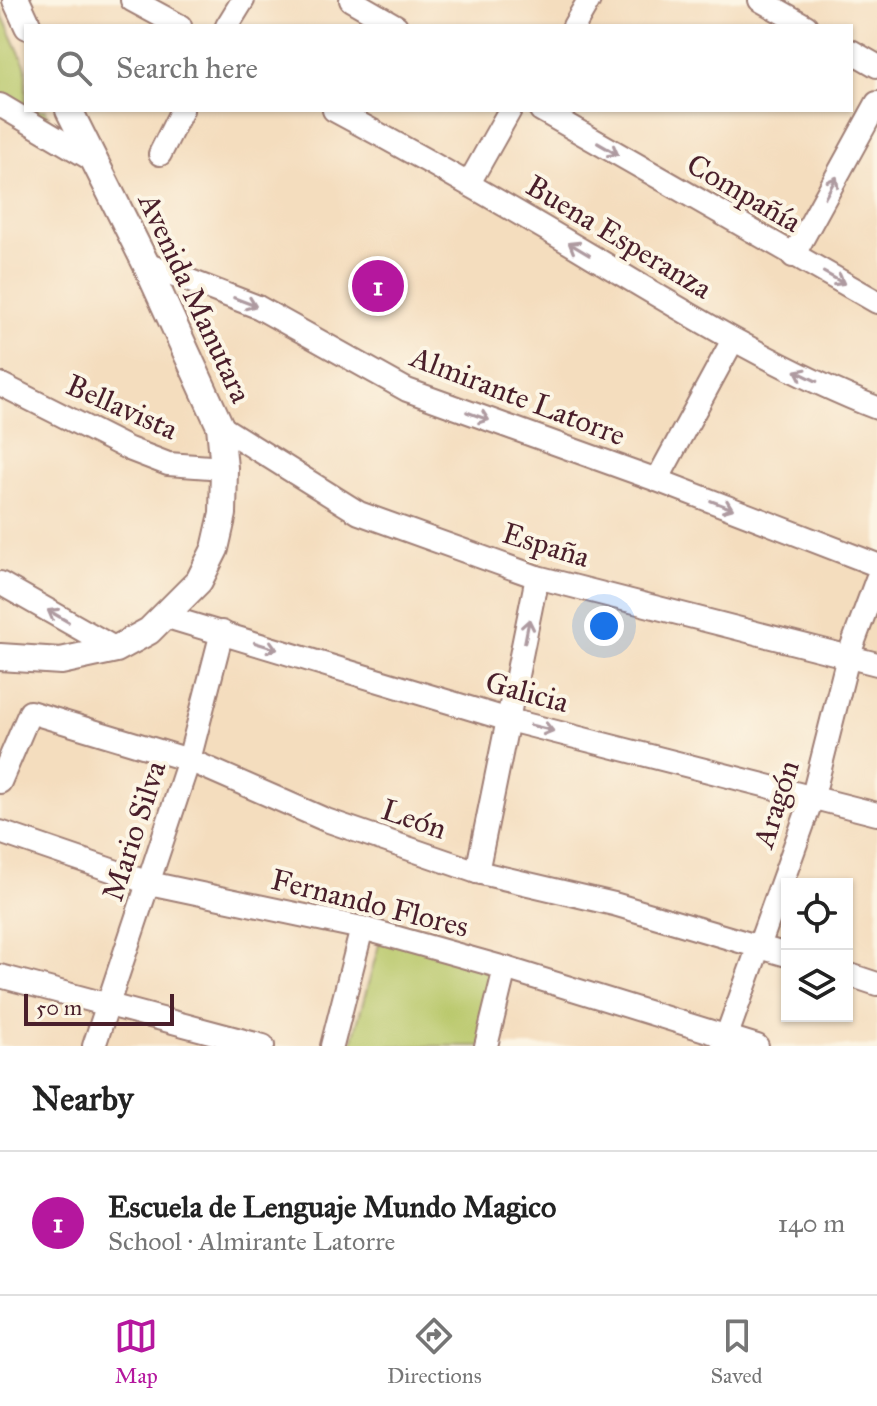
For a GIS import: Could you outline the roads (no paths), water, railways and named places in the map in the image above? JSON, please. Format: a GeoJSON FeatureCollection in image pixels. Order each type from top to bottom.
{"type":"FeatureCollection","features":[{"type":"Feature","properties":{"kind":"main road"},"geometry":{"type":"LineString","coordinates":[[16,0],[27,24]]}},
{"type":"Feature","properties":{"kind":"main road","name":"Avenida Manutara"},"geometry":{"type":"LineString","coordinates":[[0,657],[61,661],[116,649],[149,631],[199,581],[215,549],[223,514],[224,468],[220,426],[146,264],[70,112]]}},
{"type":"Feature","properties":{"kind":"street"},"geometry":{"type":"LineString","coordinates":[[132,0],[176,24]]}},
{"type":"Feature","properties":{"kind":"street"},"geometry":{"type":"LineString","coordinates":[[228,24],[243,0]]}},
{"type":"Feature","properties":{"kind":"street"},"geometry":{"type":"LineString","coordinates":[[575,24],[589,0]]}},
{"type":"Feature","properties":{"kind":"street"},"geometry":{"type":"LineString","coordinates":[[760,0],[802,24]]}},
{"type":"Feature","properties":{"kind":"street"},"geometry":{"type":"LineString","coordinates":[[358,2],[393,24]]}},
{"type":"Feature","properties":{"kind":"street"},"geometry":{"type":"LineString","coordinates":[[853,52],[877,66]]}},
{"type":"Feature","properties":{"kind":"street"},"geometry":{"type":"LineString","coordinates":[[793,256],[877,103]]}},
{"type":"Feature","properties":{"kind":"street"},"geometry":{"type":"LineString","coordinates":[[0,105],[93,160]]}},
{"type":"Feature","properties":{"kind":"street"},"geometry":{"type":"LineString","coordinates":[[160,154],[181,112]]}},
{"type":"Feature","properties":{"kind":"street","name":"Buena Esperanza"},"geometry":{"type":"LineString","coordinates":[[338,112],[469,183],[733,340],[848,397],[877,408]]}},
{"type":"Feature","properties":{"kind":"street"},"geometry":{"type":"LineString","coordinates":[[469,183],[509,112]]}},
{"type":"Feature","properties":{"kind":"street","name":"Compañía"},"geometry":{"type":"LineString","coordinates":[[544,112],[877,302]]}},
{"type":"Feature","properties":{"kind":"street","name":"Almirante Latorre"},"geometry":{"type":"LineString","coordinates":[[146,264],[258,307],[407,390],[657,480],[877,565]]}},
{"type":"Feature","properties":{"kind":"street"},"geometry":{"type":"LineString","coordinates":[[657,480],[733,340]]}},
{"type":"Feature","properties":{"kind":"street","name":"Bellavista"},"geometry":{"type":"LineString","coordinates":[[0,384],[129,449],[168,464],[224,468]]}},
{"type":"Feature","properties":{"kind":"street","name":"España"},"geometry":{"type":"LineString","coordinates":[[220,426],[359,513],[537,577],[877,664]]}},
{"type":"Feature","properties":{"kind":"street"},"geometry":{"type":"LineString","coordinates":[[477,872],[537,577]]}},
{"type":"Feature","properties":{"kind":"street","name":"Aragón"},"geometry":{"type":"LineString","coordinates":[[725,1040],[813,796],[848,657],[877,579]]}},
{"type":"Feature","properties":{"kind":"street"},"geometry":{"type":"LineString","coordinates":[[0,583],[116,649]]}},
{"type":"Feature","properties":{"kind":"street","name":"Galicia"},"geometry":{"type":"LineString","coordinates":[[164,616],[509,720],[877,814]]}},
{"type":"Feature","properties":{"kind":"street","name":"Mario Silva"},"geometry":{"type":"LineString","coordinates":[[94,1046],[189,760],[222,632]]}},
{"type":"Feature","properties":{"kind":"street","name":"León"},"geometry":{"type":"LineString","coordinates":[[0,782],[30,712],[189,760],[326,820],[477,872],[614,904],[781,953]]}},
{"type":"Feature","properties":{"kind":"street","name":"Fernando Flores"},"geometry":{"type":"LineString","coordinates":[[0,832],[149,883],[362,928],[505,968],[725,1040],[757,1046]]}},
{"type":"Feature","properties":{"kind":"street"},"geometry":{"type":"LineString","coordinates":[[332,1046],[362,928]]}},
{"type":"Feature","properties":{"kind":"street"},"geometry":{"type":"LineString","coordinates":[[486,1046],[505,968]]}},
{"type":"Feature","properties":{"kind":"street"},"geometry":{"type":"LineString","coordinates":[[0,976],[263,1046]]}},
{"type":"Feature","properties":{"kind":"street"},"geometry":{"type":"LineString","coordinates":[[853,976],[877,984]]}},
{"type":"Feature","properties":{"kind":"place","name":"Escuela de Lenguaje Mundo Magico"},"geometry":{"type":"Point","coordinates":[378,286]}}]}
